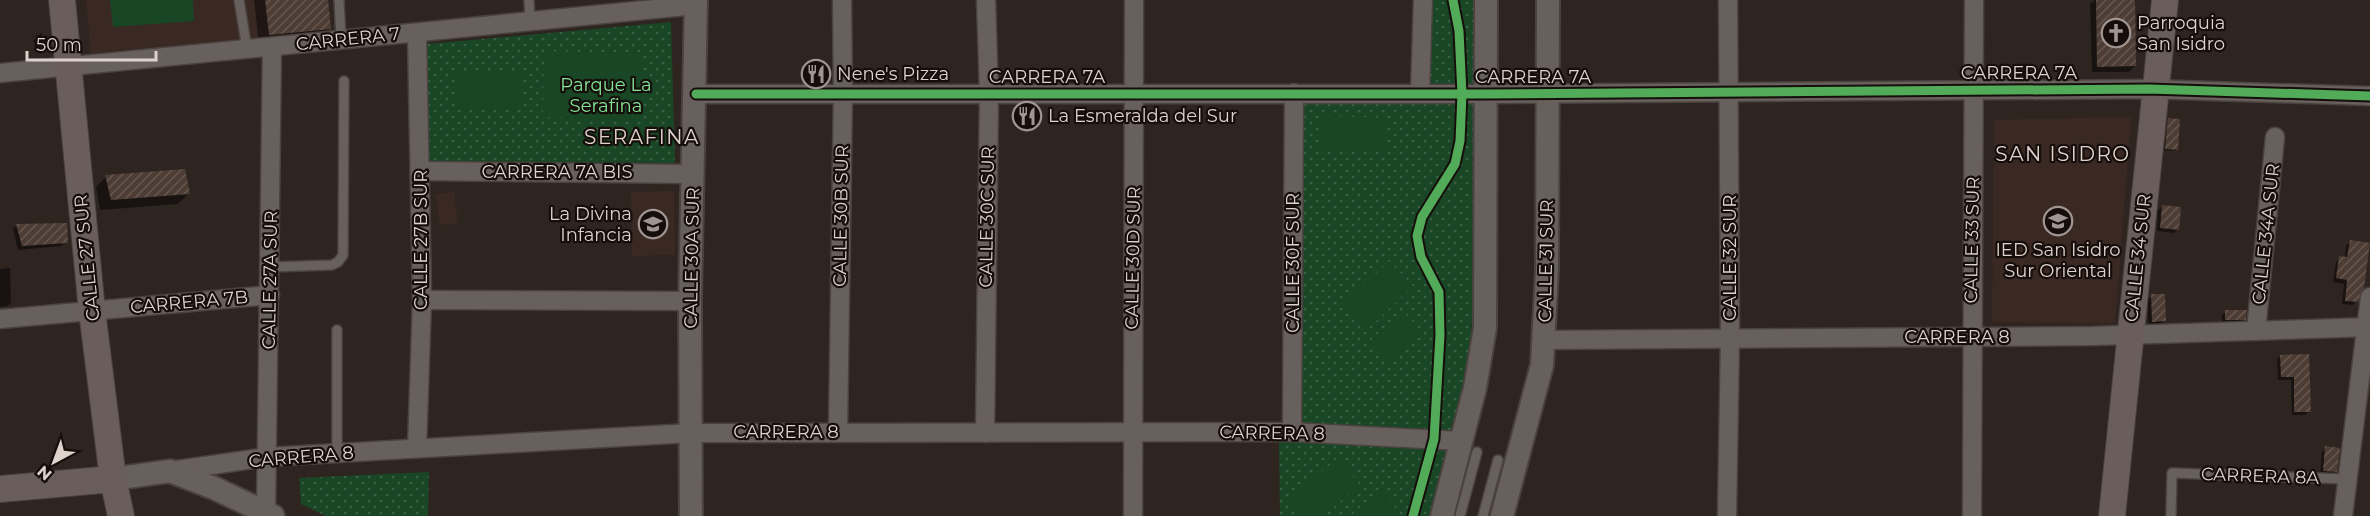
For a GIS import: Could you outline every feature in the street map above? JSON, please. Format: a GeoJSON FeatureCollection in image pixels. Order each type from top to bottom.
{"type":"FeatureCollection","features":[{"type":"Feature","properties":{"kind":"main road","name":"CALLE 27 SUR"},"geometry":{"type":"LineString","coordinates":[[62,0],[92,311],[113,479],[121,516]]}},
{"type":"Feature","properties":{"kind":"main road","name":"CALLE 34 SUR"},"geometry":{"type":"LineString","coordinates":[[2112,516],[2165,0]]}},
{"type":"Feature","properties":{"kind":"main road"},"geometry":{"type":"LineString","coordinates":[[0,489],[113,479]]}},
{"type":"Feature","properties":{"kind":"street","name":"CALLE 30B SUR"},"geometry":{"type":"LineString","coordinates":[[838,431],[843,93],[842,0]]}},
{"type":"Feature","properties":{"kind":"street","name":"CALLE 30C SUR"},"geometry":{"type":"LineString","coordinates":[[985,433],[989,93],[986,0]]}},
{"type":"Feature","properties":{"kind":"street","name":"CALLE 30D SUR"},"geometry":{"type":"LineString","coordinates":[[1133,516],[1131,432],[1134,0]]}},
{"type":"Feature","properties":{"kind":"street"},"geometry":{"type":"LineString","coordinates":[[1420,93],[1423,0]]}},
{"type":"Feature","properties":{"kind":"street"},"geometry":{"type":"LineString","coordinates":[[1442,516],[1469,447],[1475,388],[1485,328],[1486,0]]}},
{"type":"Feature","properties":{"kind":"street","name":"CALLE 31 SUR"},"geometry":{"type":"LineString","coordinates":[[1502,516],[1538,387],[1544,340],[1548,0]]}},
{"type":"Feature","properties":{"kind":"street","name":"CALLE 32 SUR"},"geometry":{"type":"LineString","coordinates":[[1727,516],[1730,337],[1728,0]]}},
{"type":"Feature","properties":{"kind":"street","name":"CALLE 33 SUR"},"geometry":{"type":"LineString","coordinates":[[1972,516],[1974,0]]}},
{"type":"Feature","properties":{"kind":"street","name":"CARRERA 7"},"geometry":{"type":"LineString","coordinates":[[0,73],[417,33],[696,2]]}},
{"type":"Feature","properties":{"kind":"street","name":"CALLE 30A SUR"},"geometry":{"type":"LineString","coordinates":[[691,516],[690,301],[696,94],[696,2]]}},
{"type":"Feature","properties":{"kind":"street","name":"CALLE 27B SUR"},"geometry":{"type":"LineString","coordinates":[[417,33],[422,300],[417,448]]}},
{"type":"Feature","properties":{"kind":"street","name":"CALLE 27A SUR"},"geometry":{"type":"LineString","coordinates":[[268,515],[272,47]]}},
{"type":"Feature","properties":{"kind":"street","name":"CARRERA 7A"},"geometry":{"type":"LineString","coordinates":[[696,94],[1485,94],[2155,89],[2370,96]]}},
{"type":"Feature","properties":{"kind":"street","name":"CALLE 30F SUR"},"geometry":{"type":"LineString","coordinates":[[1292,432],[1294,93]]}},
{"type":"Feature","properties":{"kind":"street","name":"CALLE 34A SUR"},"geometry":{"type":"LineString","coordinates":[[2256,331],[2276,137]]}},
{"type":"Feature","properties":{"kind":"street","name":"CARRERA 7A BIS"},"geometry":{"type":"LineString","coordinates":[[420,171],[693,174]]}},
{"type":"Feature","properties":{"kind":"street","name":"CARRERA 7B"},"geometry":{"type":"LineString","coordinates":[[0,319],[270,295]]}},
{"type":"Feature","properties":{"kind":"street"},"geometry":{"type":"LineString","coordinates":[[2343,516],[2370,297]]}},
{"type":"Feature","properties":{"kind":"street"},"geometry":{"type":"LineString","coordinates":[[422,300],[690,301]]}},
{"type":"Feature","properties":{"kind":"street","name":"CARRERA 8"},"geometry":{"type":"LineString","coordinates":[[1544,340],[2130,335],[2368,327]]}},
{"type":"Feature","properties":{"kind":"street","name":"CARRERA 8"},"geometry":{"type":"LineString","coordinates":[[113,479],[268,457],[691,433],[1292,432],[1469,447]]}},
{"type":"Feature","properties":{"kind":"street"},"geometry":{"type":"LineString","coordinates":[[170,471],[214,488],[268,515]]}},
{"type":"Feature","properties":{"kind":"lane"},"geometry":{"type":"LineString","coordinates":[[239,0],[247,49]]}},
{"type":"Feature","properties":{"kind":"lane"},"geometry":{"type":"LineString","coordinates":[[339,0],[340,39]]}},
{"type":"Feature","properties":{"kind":"lane"},"geometry":{"type":"LineString","coordinates":[[529,0],[531,21]]}},
{"type":"Feature","properties":{"kind":"lane"},"geometry":{"type":"LineString","coordinates":[[270,267],[332,266],[343,255],[344,81]]}},
{"type":"Feature","properties":{"kind":"lane"},"geometry":{"type":"LineString","coordinates":[[337,330],[337,453]]}},
{"type":"Feature","properties":{"kind":"lane"},"geometry":{"type":"LineString","coordinates":[[1460,516],[1469,447]]}},
{"type":"Feature","properties":{"kind":"lane"},"geometry":{"type":"LineString","coordinates":[[1483,516],[1498,460]]}},
{"type":"Feature","properties":{"kind":"lane","name":"CARRERA 8A"},"geometry":{"type":"LineString","coordinates":[[2171,516],[2172,473],[2348,479]]}},
{"type":"Feature","properties":{"kind":"shaded area"},"geometry":{"type":"Polygon","coordinates":[[[86,0],[328,0],[331,31],[91,53],[86,0]]]}},
{"type":"Feature","properties":{"kind":"shaded area","name":"IED San Isidro Sur Oriental"},"geometry":{"type":"Polygon","coordinates":[[[2131,117],[2115,324],[1992,322],[1994,120],[2131,117]]]}},
{"type":"Feature","properties":{"kind":"shaded area","name":"La Divina Infancia"},"geometry":{"type":"Polygon","coordinates":[[[674,191],[675,255],[632,256],[631,192],[674,191]]]}},
{"type":"Feature","properties":{"kind":"shaded area"},"geometry":{"type":"Polygon","coordinates":[[[454,192],[458,223],[440,225],[436,194],[454,192]]]}},
{"type":"Feature","properties":{"kind":"green space"},"geometry":{"type":"Polygon","coordinates":[[[110,0],[193,0],[194,21],[113,27],[110,0]]]}},
{"type":"Feature","properties":{"kind":"green space"},"geometry":{"type":"Polygon","coordinates":[[[1427,0],[1473,0],[1474,269],[1470,360],[1429,516],[1280,516],[1279,440],[1297,439],[1298,103],[1426,103],[1427,0]]]}},
{"type":"Feature","properties":{"kind":"green space","name":"Parque La Serafina"},"geometry":{"type":"Polygon","coordinates":[[[671,22],[675,163],[428,161],[426,44],[671,22]]]}},
{"type":"Feature","properties":{"kind":"green space"},"geometry":{"type":"Polygon","coordinates":[[[544,51],[642,53],[641,120],[543,117],[544,51]]]}},
{"type":"Feature","properties":{"kind":"green space"},"geometry":{"type":"Polygon","coordinates":[[[456,72],[523,72],[523,108],[457,109],[456,72]]]}},
{"type":"Feature","properties":{"kind":"green space"},"geometry":{"type":"Polygon","coordinates":[[[1320,116],[1387,118],[1387,152],[1320,151],[1320,116]]]}},
{"type":"Feature","properties":{"kind":"green space"},"geometry":{"type":"Polygon","coordinates":[[[1389,261],[1413,286],[1365,332],[1341,307],[1389,261]]]}},
{"type":"Feature","properties":{"kind":"green space"},"geometry":{"type":"Polygon","coordinates":[[[1403,311],[1423,334],[1391,363],[1371,340],[1403,311]]]}},
{"type":"Feature","properties":{"kind":"green space"},"geometry":{"type":"Polygon","coordinates":[[[1338,458],[1360,485],[1323,516],[1299,516],[1287,501],[1338,458]]]}},
{"type":"Feature","properties":{"kind":"green space"},"geometry":{"type":"Polygon","coordinates":[[[429,472],[428,516],[326,516],[301,504],[299,478],[429,472]]]}},
{"type":"Feature","properties":{"kind":"green space"},"geometry":{"type":"Polygon","coordinates":[[[1381,490],[1402,516],[1350,516],[1381,490]]]}},
{"type":"Feature","properties":{"kind":"building"},"geometry":{"type":"Polygon","coordinates":[[[265,0],[328,0],[331,29],[269,35],[265,0]]]}},
{"type":"Feature","properties":{"kind":"building","name":"Parroquia San Isidro"},"geometry":{"type":"Polygon","coordinates":[[[2096,0],[2135,0],[2136,66],[2097,67],[2096,0]]]}},
{"type":"Feature","properties":{"kind":"building"},"geometry":{"type":"Polygon","coordinates":[[[1987,65],[2015,65],[2016,79],[1987,79],[1987,65]]]}},
{"type":"Feature","properties":{"kind":"building"},"geometry":{"type":"Polygon","coordinates":[[[2168,118],[2180,119],[2178,150],[2165,149],[2168,118]]]}},
{"type":"Feature","properties":{"kind":"building"},"geometry":{"type":"Polygon","coordinates":[[[185,169],[190,194],[111,200],[105,175],[185,169]]]}},
{"type":"Feature","properties":{"kind":"building"},"geometry":{"type":"Polygon","coordinates":[[[2162,205],[2181,207],[2179,230],[2160,228],[2162,205]]]}},
{"type":"Feature","properties":{"kind":"building"},"geometry":{"type":"Polygon","coordinates":[[[67,223],[68,243],[22,246],[16,224],[67,223]]]}},
{"type":"Feature","properties":{"kind":"building"},"geometry":{"type":"Polygon","coordinates":[[[2350,240],[2370,243],[2364,288],[2358,302],[2345,301],[2347,280],[2336,278],[2339,256],[2347,257],[2350,240]]]}},
{"type":"Feature","properties":{"kind":"building"},"geometry":{"type":"Polygon","coordinates":[[[2151,294],[2165,294],[2166,321],[2152,322],[2151,294]]]}},
{"type":"Feature","properties":{"kind":"building"},"geometry":{"type":"Polygon","coordinates":[[[2225,310],[2247,310],[2246,320],[2225,320],[2225,310]]]}},
{"type":"Feature","properties":{"kind":"building"},"geometry":{"type":"Polygon","coordinates":[[[2309,354],[2311,412],[2294,412],[2294,377],[2281,377],[2280,355],[2309,354]]]}},
{"type":"Feature","properties":{"kind":"building"},"geometry":{"type":"Polygon","coordinates":[[[2325,446],[2340,448],[2337,472],[2323,471],[2325,446]]]}},
{"type":"Feature","properties":{"kind":"cycle path"},"geometry":{"type":"LineString","coordinates":[[1413,516],[1434,439],[1440,335],[1439,292],[1421,257],[1417,236],[1422,217],[1455,164],[1460,141],[1462,94],[1459,31],[1453,0]]}},
{"type":"Feature","properties":{"kind":"cycle path"},"geometry":{"type":"LineString","coordinates":[[696,94],[1485,94],[2149,89],[2370,96]]}},
{"type":"Feature","properties":{"kind":"place","name":"Parroquia San Isidro"},"geometry":{"type":"Point","coordinates":[2116,33]}},
{"type":"Feature","properties":{"kind":"place","name":"Nene's Pizza"},"geometry":{"type":"Point","coordinates":[816,74]}},
{"type":"Feature","properties":{"kind":"place","name":"La Esmeralda del Sur"},"geometry":{"type":"Point","coordinates":[1027,116]}},
{"type":"Feature","properties":{"kind":"place","name":"IED San Isidro Sur Oriental"},"geometry":{"type":"Point","coordinates":[2058,221]}},
{"type":"Feature","properties":{"kind":"place","name":"La Divina Infancia"},"geometry":{"type":"Point","coordinates":[653,224]}},
{"type":"Feature","properties":{"kind":"district","name":"SERAFINA"},"geometry":{"type":"Point","coordinates":[642,137]}},
{"type":"Feature","properties":{"kind":"district","name":"SAN ISIDRO"},"geometry":{"type":"Point","coordinates":[2063,154]}}]}
